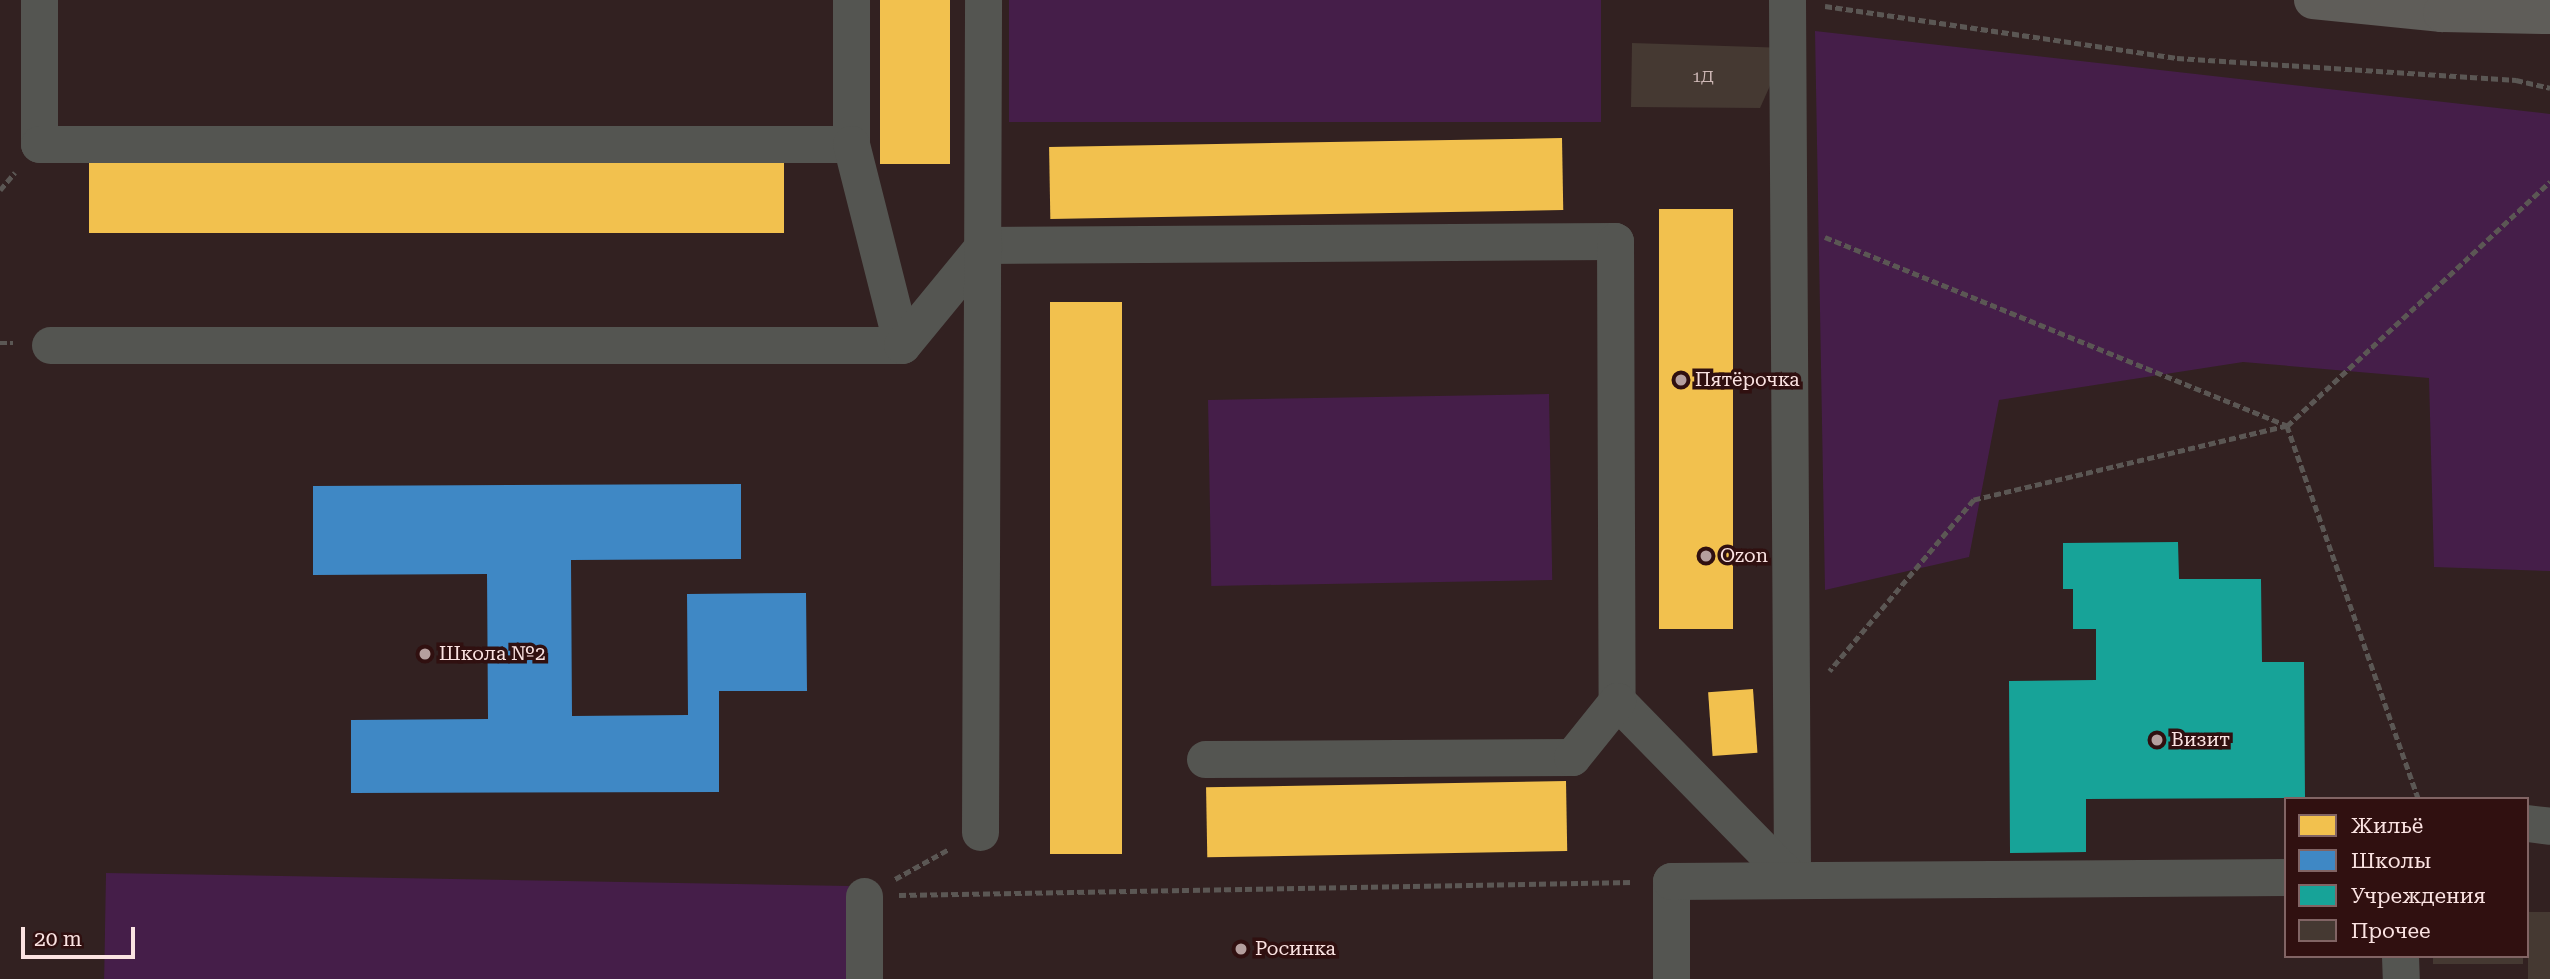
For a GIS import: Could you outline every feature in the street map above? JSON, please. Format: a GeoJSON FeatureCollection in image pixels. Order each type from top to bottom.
{"type":"FeatureCollection","features":[{"type":"Feature","properties":{"kind":"main road"},"geometry":{"type":"LineString","coordinates":[[2313,0],[2442,13],[2550,15]]}},
{"type":"Feature","properties":{"kind":"street"},"geometry":{"type":"LineString","coordinates":[[38,0],[38,144],[851,144]]}},
{"type":"Feature","properties":{"kind":"street"},"geometry":{"type":"LineString","coordinates":[[851,0],[851,144],[902,345]]}},
{"type":"Feature","properties":{"kind":"street"},"geometry":{"type":"LineString","coordinates":[[980,832],[983,0]]}},
{"type":"Feature","properties":{"kind":"street"},"geometry":{"type":"LineString","coordinates":[[1787,0],[1792,880]]}},
{"type":"Feature","properties":{"kind":"street"},"geometry":{"type":"LineString","coordinates":[[984,245],[1615,241],[1617,702],[1572,757],[1205,759]]}},
{"type":"Feature","properties":{"kind":"street"},"geometry":{"type":"LineString","coordinates":[[902,345],[984,245]]}},
{"type":"Feature","properties":{"kind":"street"},"geometry":{"type":"LineString","coordinates":[[50,345],[902,345]]}},
{"type":"Feature","properties":{"kind":"street"},"geometry":{"type":"LineString","coordinates":[[1617,702],[1792,880]]}},
{"type":"Feature","properties":{"kind":"street"},"geometry":{"type":"LineString","coordinates":[[2529,823],[2550,826]]}},
{"type":"Feature","properties":{"kind":"street"},"geometry":{"type":"LineString","coordinates":[[1671,979],[1671,881],[2284,877]]}},
{"type":"Feature","properties":{"kind":"street"},"geometry":{"type":"LineString","coordinates":[[864,896],[864,979]]}},
{"type":"Feature","properties":{"kind":"street"},"geometry":{"type":"LineString","coordinates":[[2400,958],[2400,979]]}},
{"type":"Feature","properties":{"kind":"path"},"geometry":{"type":"LineString","coordinates":[[1817,0],[1825,6],[2177,58],[2516,80],[2550,88]]}},
{"type":"Feature","properties":{"kind":"path"},"geometry":{"type":"LineString","coordinates":[[1791,717],[1974,500],[2287,426],[2550,182]]}},
{"type":"Feature","properties":{"kind":"path"},"geometry":{"type":"LineString","coordinates":[[1788,222],[2287,426],[2417,797]]}},
{"type":"Feature","properties":{"kind":"path"},"geometry":{"type":"LineString","coordinates":[[864,896],[980,832]]}},
{"type":"Feature","properties":{"kind":"path"},"geometry":{"type":"LineString","coordinates":[[864,896],[1671,881]]}},
{"type":"Feature","properties":{"kind":"shaded area"},"geometry":{"type":"Polygon","coordinates":[[[1009,0],[1601,0],[1601,122],[1009,122],[1009,0]]]}},
{"type":"Feature","properties":{"kind":"shaded area"},"geometry":{"type":"Polygon","coordinates":[[[1815,31],[2550,114],[2550,571],[2434,567],[2429,378],[2243,362],[1999,400],[1969,557],[1825,590],[1815,31]]]}},
{"type":"Feature","properties":{"kind":"shaded area"},"geometry":{"type":"Polygon","coordinates":[[[1549,394],[1552,580],[1211,586],[1208,400],[1549,394]]]}},
{"type":"Feature","properties":{"kind":"shaded area"},"geometry":{"type":"Polygon","coordinates":[[[106,873],[849,886],[847,979],[104,979],[106,873]]]}},
{"type":"Feature","properties":{"kind":"building: Жильё"},"geometry":{"type":"Polygon","coordinates":[[[880,0],[950,0],[950,164],[880,164],[880,0]]]}},
{"type":"Feature","properties":{"kind":"building: Жильё"},"geometry":{"type":"Polygon","coordinates":[[[1562,138],[1563,210],[1050,219],[1049,147],[1562,138]]]}},
{"type":"Feature","properties":{"kind":"building: Жильё"},"geometry":{"type":"Polygon","coordinates":[[[89,162],[784,162],[784,233],[89,233],[89,162]]]}},
{"type":"Feature","properties":{"kind":"building: Жильё"},"geometry":{"type":"Polygon","coordinates":[[[1659,209],[1733,209],[1733,629],[1659,629],[1659,209]]]}},
{"type":"Feature","properties":{"kind":"building: Жильё"},"geometry":{"type":"Polygon","coordinates":[[[1050,302],[1122,302],[1122,854],[1050,854],[1050,302]]]}},
{"type":"Feature","properties":{"kind":"building: Жильё"},"geometry":{"type":"Polygon","coordinates":[[[1753,689],[1757,753],[1713,756],[1708,692],[1753,689]]]}},
{"type":"Feature","properties":{"kind":"building: Жильё"},"geometry":{"type":"Polygon","coordinates":[[[1566,781],[1567,851],[1207,857],[1206,787],[1566,781]]]}},
{"type":"Feature","properties":{"kind":"building: Школы"},"geometry":{"type":"Polygon","coordinates":[[[741,484],[741,559],[571,560],[572,716],[688,715],[687,594],[806,593],[807,691],[719,691],[719,792],[351,793],[351,720],[488,719],[487,574],[313,575],[313,486],[741,484]]]}},
{"type":"Feature","properties":{"kind":"building: Учреждения","name":"Визит"},"geometry":{"type":"Polygon","coordinates":[[[2178,542],[2179,579],[2261,579],[2262,662],[2304,662],[2305,797],[2086,799],[2086,852],[2010,853],[2009,681],[2096,680],[2096,629],[2073,629],[2073,589],[2063,589],[2063,543],[2178,542]]]}},
{"type":"Feature","properties":{"kind":"building: Прочее"},"geometry":{"type":"Polygon","coordinates":[[[1632,43],[1787,48],[1760,108],[1631,107],[1632,43]]]}},
{"type":"Feature","properties":{"kind":"building: Прочее"},"geometry":{"type":"Polygon","coordinates":[[[2529,912],[2550,912],[2550,979],[2528,979],[2529,912]]]}},
{"type":"Feature","properties":{"kind":"building: Прочее"},"geometry":{"type":"Polygon","coordinates":[[[2433,958],[2523,958],[2523,964],[2433,964],[2433,958]]]}},
{"type":"Feature","properties":{"kind":"place","name":"Пятёрочка"},"geometry":{"type":"Point","coordinates":[1681,380]}},
{"type":"Feature","properties":{"kind":"place","name":"Ozon"},"geometry":{"type":"Point","coordinates":[1706,556]}},
{"type":"Feature","properties":{"kind":"place","name":"Школа №2"},"geometry":{"type":"Point","coordinates":[425,654]}},
{"type":"Feature","properties":{"kind":"place","name":"Визит"},"geometry":{"type":"Point","coordinates":[2157,740]}},
{"type":"Feature","properties":{"kind":"place","name":"Росинка"},"geometry":{"type":"Point","coordinates":[1241,949]}}]}
